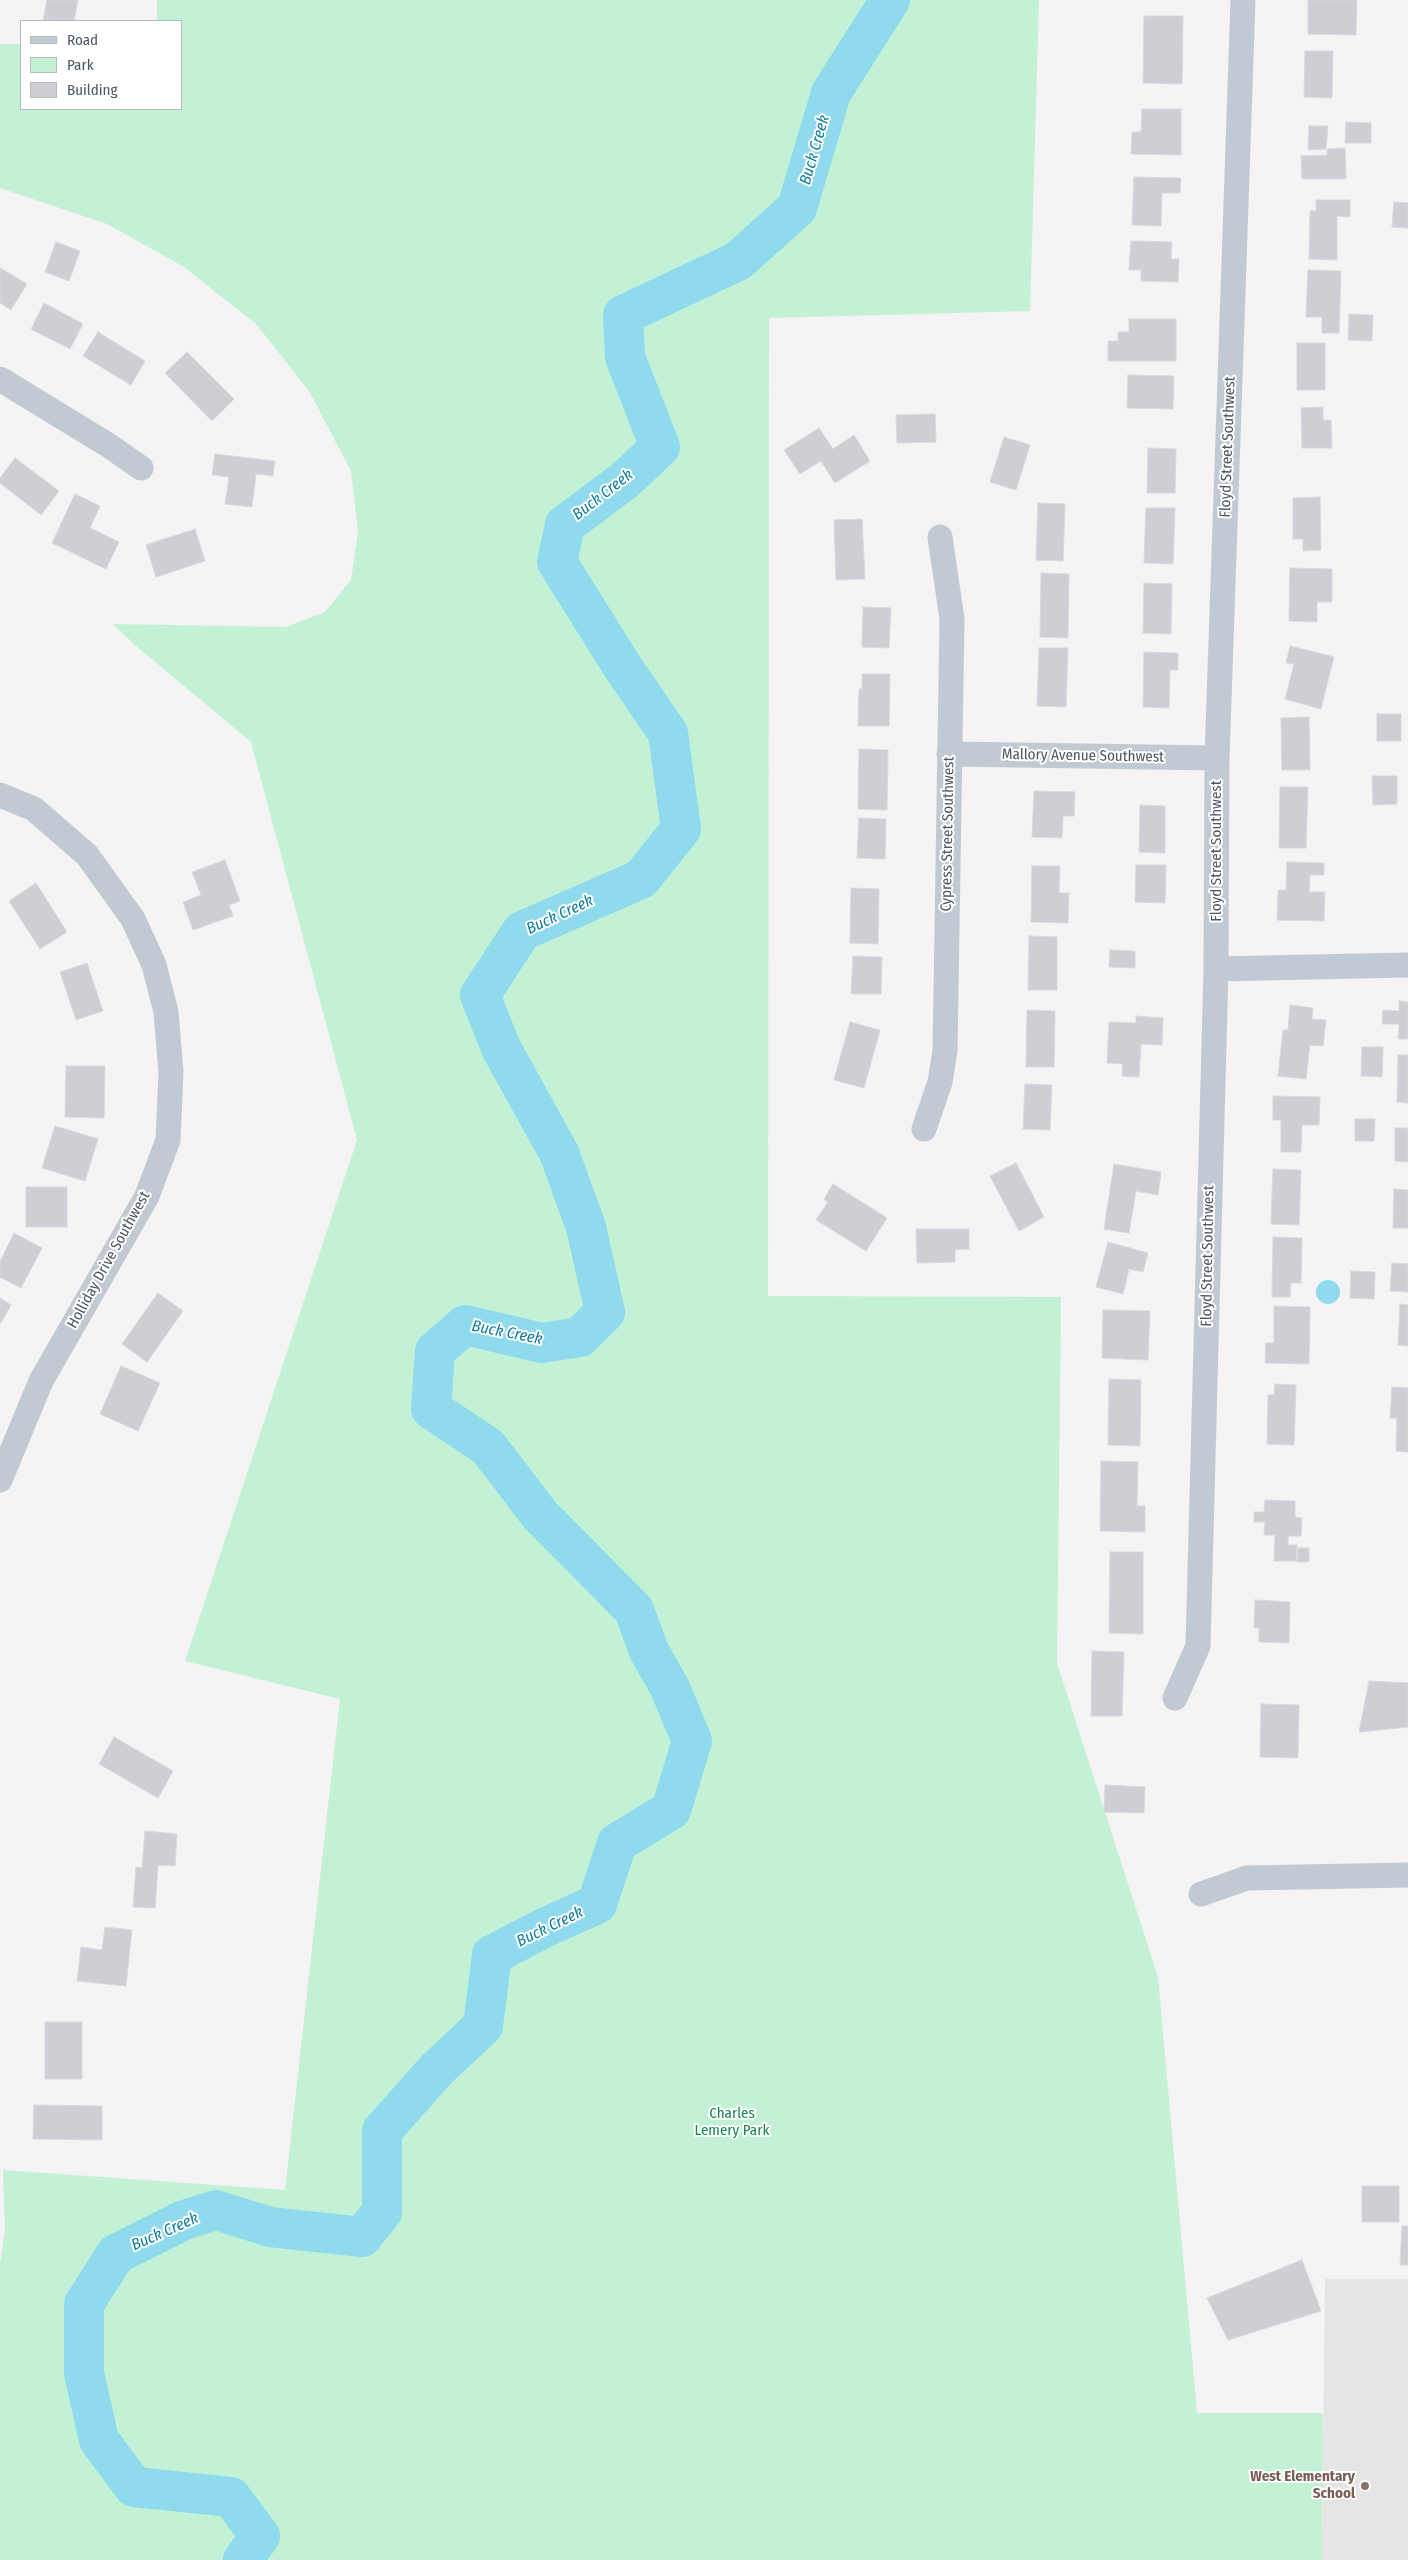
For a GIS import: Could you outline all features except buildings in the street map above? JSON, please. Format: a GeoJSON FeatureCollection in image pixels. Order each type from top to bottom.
{"type":"FeatureCollection","features":[{"type":"Feature","properties":{"kind":"street","name":"Floyd Street Southwest"},"geometry":{"type":"LineString","coordinates":[[1176,1698],[1198,1646],[1216,969],[1217,758],[1243,0]]}},
{"type":"Feature","properties":{"kind":"street"},"geometry":{"type":"LineString","coordinates":[[0,379],[108,445],[141,468]]}},
{"type":"Feature","properties":{"kind":"street","name":"Cypress Street Southwest"},"geometry":{"type":"LineString","coordinates":[[924,1129],[940,1082],[945,1051],[952,619],[940,537]]}},
{"type":"Feature","properties":{"kind":"street","name":"Mallory Avenue Southwest"},"geometry":{"type":"LineString","coordinates":[[949,754],[1217,758]]}},
{"type":"Feature","properties":{"kind":"street","name":"Holliday Drive Southwest"},"geometry":{"type":"LineString","coordinates":[[0,795],[34,809],[88,856],[133,919],[156,974],[166,1012],[171,1072],[168,1140],[147,1196],[41,1381],[0,1480]]}},
{"type":"Feature","properties":{"kind":"street"},"geometry":{"type":"LineString","coordinates":[[1216,969],[1408,965]]}},
{"type":"Feature","properties":{"kind":"street"},"geometry":{"type":"LineString","coordinates":[[1201,1894],[1247,1878],[1408,1875]]}},
{"type":"Feature","properties":{"kind":"shaded area","name":"West Elementary School"},"geometry":{"type":"Polygon","coordinates":[[[1325,2279],[1408,2279],[1408,2560],[1322,2560],[1325,2279]]]}},
{"type":"Feature","properties":{"kind":"green space","name":"Charles Lemery Park"},"geometry":{"type":"Polygon","coordinates":[[[157,0],[1039,0],[1030,311],[769,318],[768,1296],[1061,1297],[1057,1663],[1158,1977],[1197,2413],[1323,2413],[1322,2560],[0,2560],[0,2264],[5,2230],[3,2170],[285,2190],[340,1699],[185,1661],[357,1140],[251,742],[136,646],[113,624],[286,627],[325,612],[351,580],[358,531],[351,471],[309,391],[256,324],[184,267],[107,224],[0,188],[0,44],[20,44],[20,110],[182,110],[182,20],[157,20],[157,0]]]}},
{"type":"Feature","properties":{"kind":"water"},"geometry":{"type":"Polygon","coordinates":[[[1328,1280],[1337,1283],[1340,1292],[1337,1301],[1328,1304],[1319,1301],[1316,1292],[1319,1283],[1328,1280]]]}},
{"type":"Feature","properties":{"kind":"waterway","name":"Buck Creek"},"geometry":{"type":"LineString","coordinates":[[243,2560],[260,2536],[231,2497],[134,2487],[99,2440],[84,2373],[84,2304],[116,2254],[184,2220],[216,2210],[270,2227],[362,2237],[382,2212],[382,2131],[436,2070],[483,2026],[492,1955],[546,1927],[597,1904],[617,1843],[671,1810],[692,1741],[670,1688],[649,1651],[634,1610],[540,1515],[488,1447],[431,1409],[435,1351],[465,1325],[542,1343],[580,1337],[605,1312],[586,1227],[559,1153],[501,1048],[480,995],[522,931],[641,879],[681,829],[668,733],[622,666],[557,562],[565,525],[625,480],[660,447],[625,357],[623,315],[738,261],[797,208],[831,93],[890,0]]}},
{"type":"Feature","properties":{"kind":"place","name":"West Elementary School"},"geometry":{"type":"Point","coordinates":[1365,2486]}}]}
